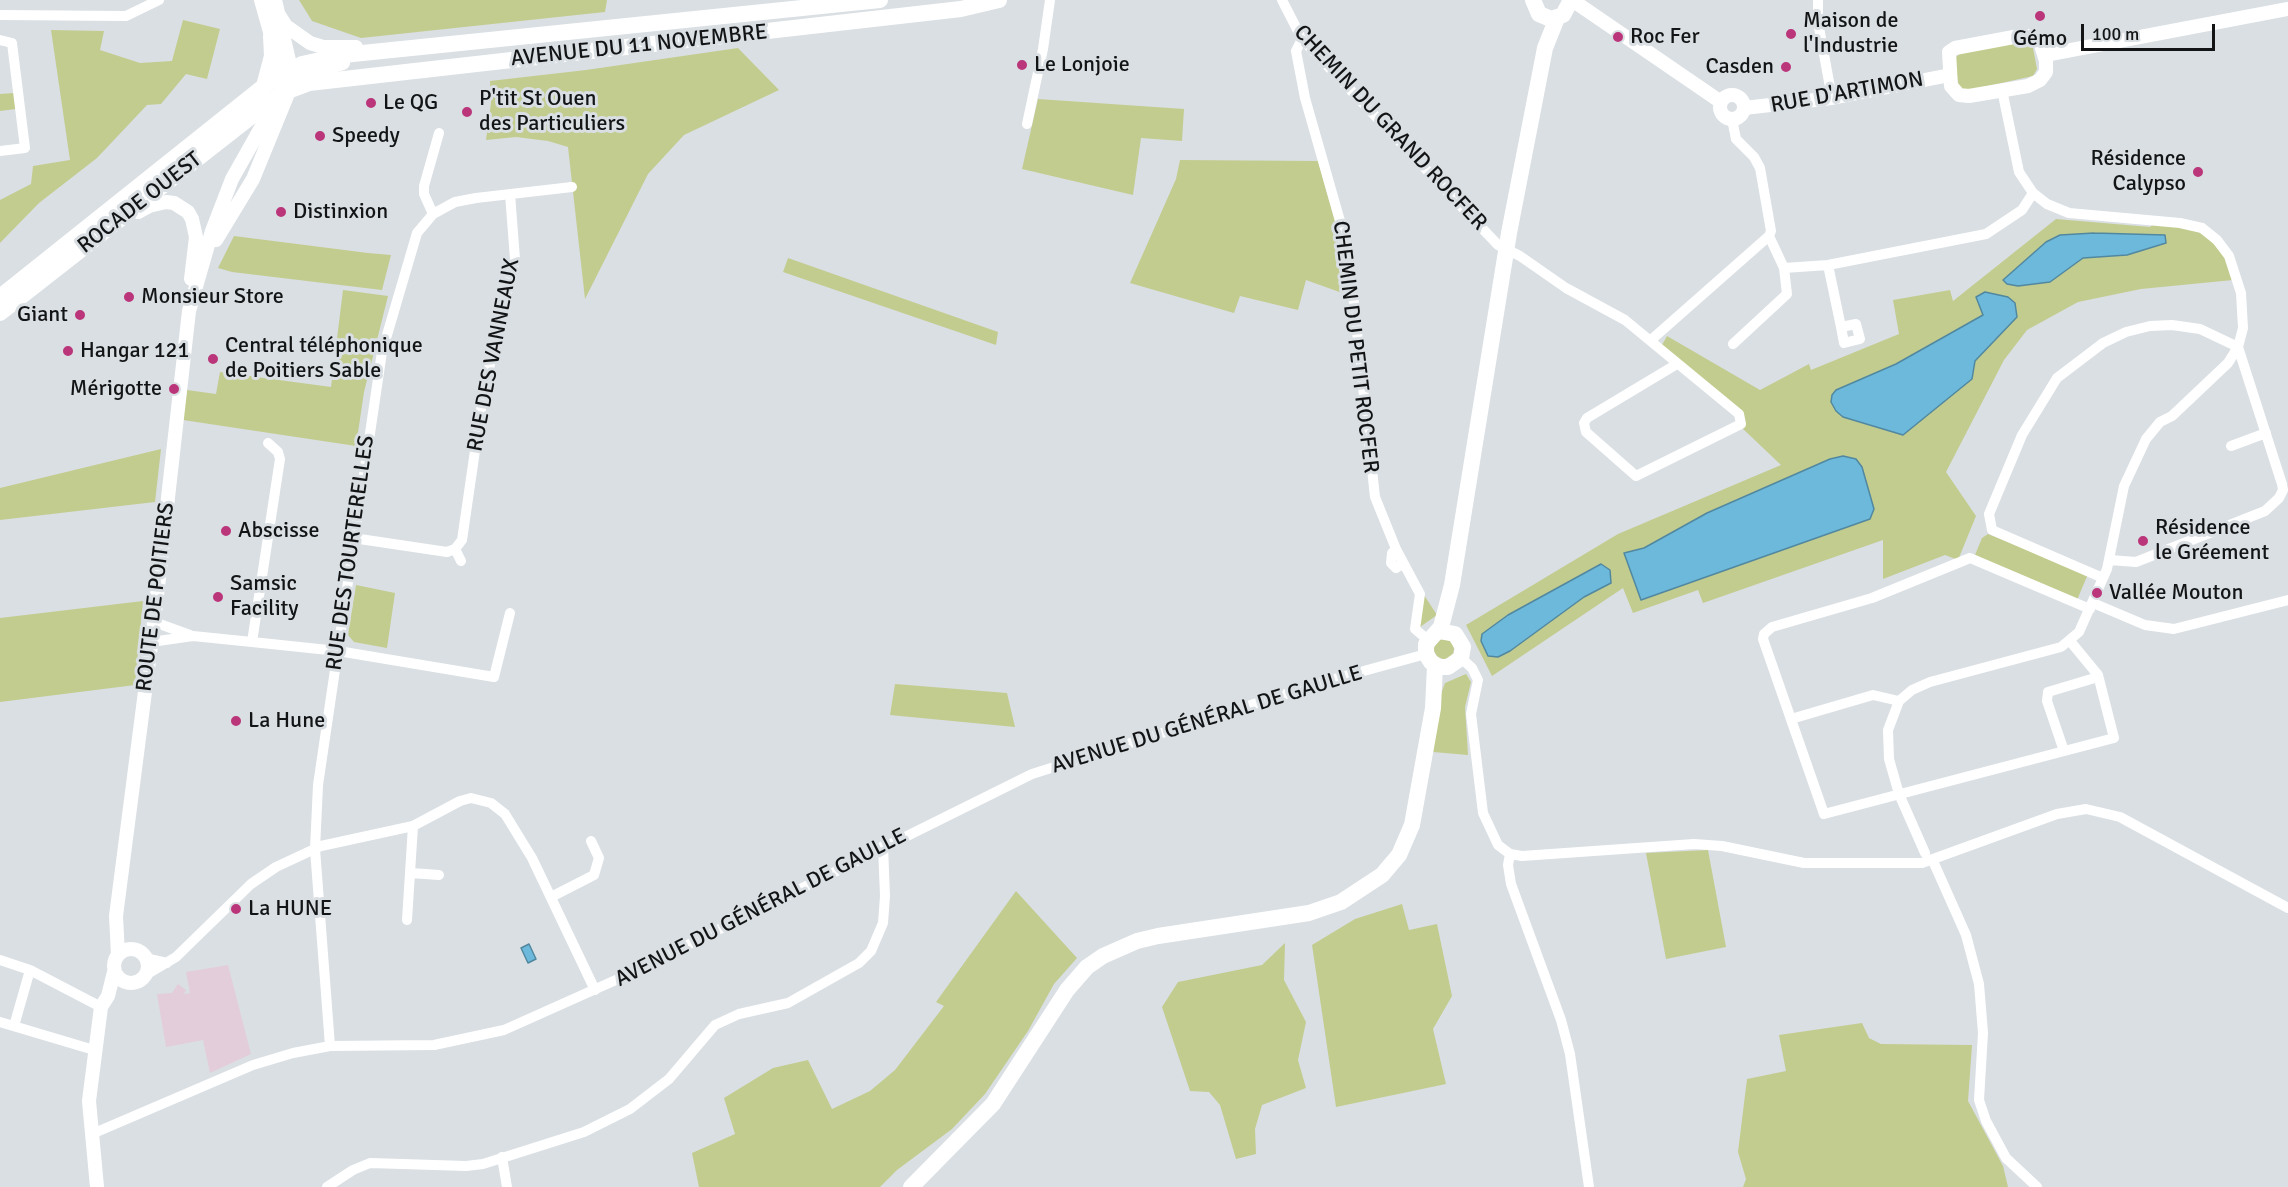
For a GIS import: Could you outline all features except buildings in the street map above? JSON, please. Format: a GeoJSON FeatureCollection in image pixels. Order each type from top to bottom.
{"type":"FeatureCollection","features":[{"type":"Feature","properties":{"kind":"main road","name":"AVENUE DU 11 NOVEMBRE"},"geometry":{"type":"LineString","coordinates":[[281,82],[319,58],[880,0]]}},
{"type":"Feature","properties":{"kind":"main road","name":"AVENUE DU 11 NOVEMBRE"},"geometry":{"type":"LineString","coordinates":[[281,82],[339,78],[950,11],[999,0]]}},
{"type":"Feature","properties":{"kind":"main road"},"geometry":{"type":"LineString","coordinates":[[911,1187],[993,1104],[1077,978],[1103,956],[1137,941],[1158,936],[1309,913],[1341,902],[1382,875],[1399,855],[1412,825],[1506,249],[1545,48],[1561,9],[1536,9],[1533,0]]}},
{"type":"Feature","properties":{"kind":"main road"},"geometry":{"type":"LineString","coordinates":[[271,36],[270,66],[281,82]]}},
{"type":"Feature","properties":{"kind":"main road","name":"ROCADE OUEST"},"geometry":{"type":"LineString","coordinates":[[0,314],[197,159],[281,82]]}},
{"type":"Feature","properties":{"kind":"main road","name":"ROCADE OUEST"},"geometry":{"type":"LineString","coordinates":[[0,297],[281,82]]}},
{"type":"Feature","properties":{"kind":"main road"},"geometry":{"type":"LineString","coordinates":[[896,1187],[947,1152]]}},
{"type":"Feature","properties":{"kind":"street"},"geometry":{"type":"LineString","coordinates":[[0,15],[126,16],[159,0]]}},
{"type":"Feature","properties":{"kind":"street"},"geometry":{"type":"LineString","coordinates":[[261,0],[271,36]]}},
{"type":"Feature","properties":{"kind":"street"},"geometry":{"type":"LineString","coordinates":[[1027,124],[1043,49],[1050,0]]}},
{"type":"Feature","properties":{"kind":"street","name":"CHEMIN DU GRAND ROCFER"},"geometry":{"type":"LineString","coordinates":[[1282,0],[1302,39],[1459,207],[1498,245],[1566,288],[1625,320],[1739,414],[1741,424],[1636,476],[1586,432],[1584,423],[1587,418],[1677,364]]}},
{"type":"Feature","properties":{"kind":"street"},"geometry":{"type":"LineString","coordinates":[[1818,0],[1818,22],[1832,98]]}},
{"type":"Feature","properties":{"kind":"street"},"geometry":{"type":"LineString","coordinates":[[276,7],[286,26],[298,37],[323,47],[409,48]]}},
{"type":"Feature","properties":{"kind":"street"},"geometry":{"type":"LineString","coordinates":[[276,7],[281,82]]}},
{"type":"Feature","properties":{"kind":"street"},"geometry":{"type":"LineString","coordinates":[[1561,9],[1604,19],[1721,102]]}},
{"type":"Feature","properties":{"kind":"street"},"geometry":{"type":"LineString","coordinates":[[2044,55],[2288,9]]}},
{"type":"Feature","properties":{"kind":"street"},"geometry":{"type":"LineString","coordinates":[[2030,36],[2040,42],[2044,55],[2046,72],[2040,81],[2002,90],[1959,95],[1951,86],[1949,52],[1955,48],[2030,36]]}},
{"type":"Feature","properties":{"kind":"street","name":"CHEMIN DU PETIT ROCFER"},"geometry":{"type":"LineString","coordinates":[[1302,39],[1296,51],[1303,89],[1348,249],[1368,421],[1372,484],[1377,507],[1402,564],[1420,594],[1414,622],[1415,630],[1442,650]]}},
{"type":"Feature","properties":{"kind":"street"},"geometry":{"type":"LineString","coordinates":[[0,40],[12,43],[25,148],[0,151]]}},
{"type":"Feature","properties":{"kind":"street","name":"RUE D'ARTIMON"},"geometry":{"type":"LineString","coordinates":[[1744,108],[1832,98],[1950,75]]}},
{"type":"Feature","properties":{"kind":"street","name":"ROUTE DE POITIERS"},"geometry":{"type":"LineString","coordinates":[[118,955],[119,928],[116,916],[154,622],[189,311],[232,179],[281,82]]}},
{"type":"Feature","properties":{"kind":"street"},"geometry":{"type":"LineString","coordinates":[[2002,90],[2019,172],[2033,193],[2047,204],[2069,213],[2180,223],[2202,228],[2229,256],[2241,292],[2244,317],[2238,347],[2213,378],[2172,416],[2160,422],[2146,439],[2121,498],[2110,560],[2079,632],[2070,641],[2051,651],[1930,682],[1912,690],[1899,701],[1890,722],[1887,745],[1899,794],[1966,935],[1979,984],[1983,1034],[1979,1100],[1986,1122],[2006,1158],[2037,1187]]}},
{"type":"Feature","properties":{"kind":"street"},"geometry":{"type":"LineString","coordinates":[[1732,119],[1742,114],[1744,108],[1742,100],[1735,96],[1727,96],[1721,102],[1720,111],[1732,119],[1736,139],[1754,157],[1760,168],[1771,225],[1769,236],[1784,268],[1788,288],[1784,298],[1733,344]]}},
{"type":"Feature","properties":{"kind":"street"},"geometry":{"type":"LineString","coordinates":[[433,214],[424,194],[424,186],[439,133]]}},
{"type":"Feature","properties":{"kind":"street","name":"RUE DES TOURTERELLES"},"geometry":{"type":"LineString","coordinates":[[330,1046],[315,849],[318,785],[382,352],[417,233],[433,214],[456,202],[572,187]]}},
{"type":"Feature","properties":{"kind":"street"},"geometry":{"type":"LineString","coordinates":[[1784,268],[1828,265],[1986,234],[2022,210],[2033,193]]}},
{"type":"Feature","properties":{"kind":"street","name":"RUE DES VANNEAUX"},"geometry":{"type":"LineString","coordinates":[[455,549],[462,540],[484,389],[514,259],[510,194]]}},
{"type":"Feature","properties":{"kind":"street"},"geometry":{"type":"LineString","coordinates":[[75,253],[93,245],[149,206],[166,202],[182,207],[192,219],[196,237],[189,311]]}},
{"type":"Feature","properties":{"kind":"street"},"geometry":{"type":"LineString","coordinates":[[1651,340],[1769,236]]}},
{"type":"Feature","properties":{"kind":"street"},"geometry":{"type":"LineString","coordinates":[[1828,265],[1841,327]]}},
{"type":"Feature","properties":{"kind":"street"},"geometry":{"type":"LineString","coordinates":[[2103,578],[1997,533],[1989,523],[1989,514],[2012,457],[2037,409],[2057,378],[2103,343],[2126,332],[2150,326],[2200,329],[2238,347],[2283,490],[2271,508],[2136,562],[2110,560]]}},
{"type":"Feature","properties":{"kind":"street"},"geometry":{"type":"LineString","coordinates":[[2231,447],[2266,433]]}},
{"type":"Feature","properties":{"kind":"street"},"geometry":{"type":"LineString","coordinates":[[252,642],[280,459],[278,452],[268,443]]}},
{"type":"Feature","properties":{"kind":"street"},"geometry":{"type":"LineString","coordinates":[[353,538],[447,552],[455,549],[460,561]]}},
{"type":"Feature","properties":{"kind":"street"},"geometry":{"type":"LineString","coordinates":[[2070,641],[2098,677],[2114,738],[1824,814],[1764,644],[1764,634],[1767,630],[1872,598],[1970,558],[2145,625],[2174,629],[2288,600]]}},
{"type":"Feature","properties":{"kind":"street"},"geometry":{"type":"LineString","coordinates":[[151,642],[193,636],[252,642],[338,651],[494,677],[510,613]]}},
{"type":"Feature","properties":{"kind":"street"},"geometry":{"type":"LineString","coordinates":[[154,622],[193,636]]}},
{"type":"Feature","properties":{"kind":"street"},"geometry":{"type":"LineString","coordinates":[[1442,650],[1472,668],[1478,680],[1471,714],[1483,813],[1490,832],[1498,844],[1510,854],[1522,856],[1694,844],[1722,846],[1804,863],[1909,864],[2057,814],[2079,809],[2098,810],[2142,828],[2288,908]]}},
{"type":"Feature","properties":{"kind":"street","name":"AVENUE DU GÉNÉRAL DE GAULLE"},"geometry":{"type":"LineString","coordinates":[[92,1134],[254,1065],[293,1053],[330,1046],[434,1045],[474,1038],[530,1020],[595,990],[994,791],[1062,763],[1327,681],[1442,650]]}},
{"type":"Feature","properties":{"kind":"street"},"geometry":{"type":"LineString","coordinates":[[2064,751],[2047,701],[2048,692],[2098,677]]}},
{"type":"Feature","properties":{"kind":"street"},"geometry":{"type":"LineString","coordinates":[[1791,719],[1873,695],[1899,701]]}},
{"type":"Feature","properties":{"kind":"street"},"geometry":{"type":"LineString","coordinates":[[114,972],[123,981],[136,982],[167,963],[251,884],[276,867],[315,849],[413,826],[460,801],[471,798],[491,802],[499,809],[532,858],[595,990]]}},
{"type":"Feature","properties":{"kind":"street"},"geometry":{"type":"LineString","coordinates":[[407,920],[413,826]]}},
{"type":"Feature","properties":{"kind":"street"},"geometry":{"type":"LineString","coordinates":[[551,897],[594,876],[599,858],[591,841]]}},
{"type":"Feature","properties":{"kind":"street"},"geometry":{"type":"LineString","coordinates":[[327,1187],[353,1170],[370,1163],[466,1166],[584,1132],[608,1121],[669,1079],[715,1025],[739,1014],[788,1002],[859,963],[871,951],[883,923],[883,846]]}},
{"type":"Feature","properties":{"kind":"street"},"geometry":{"type":"LineString","coordinates":[[1510,854],[1508,865],[1511,884],[1561,1020],[1570,1054],[1589,1187]]}},
{"type":"Feature","properties":{"kind":"street"},"geometry":{"type":"LineString","coordinates":[[411,873],[439,875]]}},
{"type":"Feature","properties":{"kind":"street"},"geometry":{"type":"LineString","coordinates":[[119,928],[141,954],[148,967],[144,976]]}},
{"type":"Feature","properties":{"kind":"street"},"geometry":{"type":"LineString","coordinates":[[97,1187],[89,1101],[94,1050],[104,1002],[114,972],[113,965],[118,955],[125,950],[167,963]]}},
{"type":"Feature","properties":{"kind":"street"},"geometry":{"type":"LineString","coordinates":[[0,960],[30,970],[104,1002]]}},
{"type":"Feature","properties":{"kind":"street"},"geometry":{"type":"LineString","coordinates":[[14,1026],[30,970]]}},
{"type":"Feature","properties":{"kind":"street"},"geometry":{"type":"LineString","coordinates":[[104,1002],[129,983]]}},
{"type":"Feature","properties":{"kind":"street"},"geometry":{"type":"LineString","coordinates":[[0,1022],[94,1050]]}},
{"type":"Feature","properties":{"kind":"street"},"geometry":{"type":"LineString","coordinates":[[502,1157],[507,1187]]}},
{"type":"Feature","properties":{"kind":"shaded area"},"geometry":{"type":"Polygon","coordinates":[[[228,965],[251,1054],[210,1073],[203,1040],[166,1047],[157,994],[172,993],[178,984],[186,990],[184,994],[190,993],[186,972],[228,965]]]}},
{"type":"Feature","properties":{"kind":"green space"},"geometry":{"type":"Polygon","coordinates":[[[299,0],[607,0],[605,12],[361,38],[312,21],[299,0]]]}},
{"type":"Feature","properties":{"kind":"green space"},"geometry":{"type":"Polygon","coordinates":[[[183,20],[220,29],[207,79],[186,74],[161,104],[147,105],[97,158],[39,203],[0,243],[0,200],[31,184],[33,166],[70,160],[51,30],[104,31],[100,50],[140,63],[172,61],[183,20]]]}},
{"type":"Feature","properties":{"kind":"green space"},"geometry":{"type":"Polygon","coordinates":[[[2022,41],[2033,48],[2037,69],[2033,76],[1965,91],[1959,87],[1954,64],[1956,57],[1962,52],[2022,41]]]}},
{"type":"Feature","properties":{"kind":"green space"},"geometry":{"type":"Polygon","coordinates":[[[738,48],[779,90],[684,135],[648,174],[585,299],[568,147],[548,141],[516,137],[486,140],[491,103],[490,81],[738,48]]]}},
{"type":"Feature","properties":{"kind":"green space"},"geometry":{"type":"Polygon","coordinates":[[[14,93],[16,109],[0,111],[0,94],[14,93]]]}},
{"type":"Feature","properties":{"kind":"green space"},"geometry":{"type":"Polygon","coordinates":[[[1038,99],[1184,109],[1182,141],[1141,138],[1133,195],[1022,169],[1038,99]]]}},
{"type":"Feature","properties":{"kind":"green space"},"geometry":{"type":"Polygon","coordinates":[[[1180,160],[1318,161],[1338,232],[1345,294],[1306,280],[1298,310],[1240,296],[1234,313],[1130,283],[1176,179],[1180,160]]]}},
{"type":"Feature","properties":{"kind":"green space"},"geometry":{"type":"Polygon","coordinates":[[[2056,219],[2150,227],[2153,224],[2197,231],[2207,237],[2225,256],[2233,280],[2141,289],[2078,302],[2027,330],[2004,360],[1946,472],[1976,516],[1958,560],[1945,555],[1883,579],[1883,540],[1703,603],[1698,590],[1633,613],[1623,588],[1492,676],[1466,625],[1618,534],[1781,465],[1741,427],[1744,420],[1662,345],[1667,336],[1760,390],[1809,364],[1811,370],[1899,334],[1893,300],[1950,290],[1953,301],[2056,219]]]}},
{"type":"Feature","properties":{"kind":"green space"},"geometry":{"type":"Polygon","coordinates":[[[234,236],[391,255],[382,290],[232,272],[218,268],[234,236]]]}},
{"type":"Feature","properties":{"kind":"green space"},"geometry":{"type":"Polygon","coordinates":[[[788,258],[998,332],[996,345],[783,272],[788,258]]]}},
{"type":"Feature","properties":{"kind":"green space"},"geometry":{"type":"Polygon","coordinates":[[[343,290],[388,296],[364,392],[356,446],[183,420],[187,390],[216,394],[220,372],[331,387],[343,290]]]}},
{"type":"Feature","properties":{"kind":"green space"},"geometry":{"type":"Polygon","coordinates":[[[161,449],[155,502],[0,520],[0,488],[161,449]]]}},
{"type":"Feature","properties":{"kind":"green space"},"geometry":{"type":"Polygon","coordinates":[[[1988,534],[2088,574],[2077,600],[1975,555],[1982,538],[1988,534]]]}},
{"type":"Feature","properties":{"kind":"green space"},"geometry":{"type":"Polygon","coordinates":[[[356,585],[395,593],[387,648],[354,642],[348,635],[356,585]]]}},
{"type":"Feature","properties":{"kind":"green space"},"geometry":{"type":"Polygon","coordinates":[[[1424,595],[1437,615],[1420,627],[1424,595]]]}},
{"type":"Feature","properties":{"kind":"green space"},"geometry":{"type":"Polygon","coordinates":[[[143,601],[135,685],[0,702],[0,618],[143,601]]]}},
{"type":"Feature","properties":{"kind":"green space"},"geometry":{"type":"Polygon","coordinates":[[[1444,639],[1451,642],[1454,649],[1451,656],[1444,659],[1437,656],[1434,649],[1437,642],[1444,639]]]}},
{"type":"Feature","properties":{"kind":"green space"},"geometry":{"type":"Polygon","coordinates":[[[1466,674],[1471,682],[1465,707],[1468,755],[1433,752],[1441,694],[1445,683],[1466,674]]]}},
{"type":"Feature","properties":{"kind":"green space"},"geometry":{"type":"Polygon","coordinates":[[[895,684],[1007,693],[1015,727],[890,715],[895,684]]]}},
{"type":"Feature","properties":{"kind":"green space"},"geometry":{"type":"Polygon","coordinates":[[[1708,850],[1726,947],[1666,959],[1646,853],[1708,850]]]}},
{"type":"Feature","properties":{"kind":"green space"},"geometry":{"type":"Polygon","coordinates":[[[1016,891],[1077,958],[1054,984],[1028,1031],[985,1094],[952,1129],[897,1170],[880,1187],[699,1187],[692,1153],[735,1134],[724,1098],[773,1068],[808,1060],[832,1109],[870,1091],[895,1070],[944,1006],[936,1002],[1016,891]]]}},
{"type":"Feature","properties":{"kind":"green space"},"geometry":{"type":"Polygon","coordinates":[[[1402,904],[1409,930],[1437,924],[1452,996],[1433,1029],[1446,1084],[1336,1107],[1312,945],[1355,919],[1402,904]]]}},
{"type":"Feature","properties":{"kind":"green space"},"geometry":{"type":"Polygon","coordinates":[[[1285,943],[1284,980],[1306,1022],[1298,1060],[1306,1088],[1262,1105],[1255,1129],[1256,1154],[1236,1159],[1220,1105],[1209,1092],[1190,1091],[1162,1007],[1178,982],[1262,965],[1285,943]]]}},
{"type":"Feature","properties":{"kind":"green space"},"geometry":{"type":"Polygon","coordinates":[[[1862,1023],[1869,1038],[1881,1044],[1972,1045],[1968,1101],[2003,1166],[2008,1187],[1743,1187],[1746,1179],[1738,1152],[1747,1079],[1786,1071],[1779,1035],[1862,1023]]]}},
{"type":"Feature","properties":{"kind":"water"},"geometry":{"type":"Polygon","coordinates":[[[2094,233],[2165,235],[2166,243],[2127,255],[2083,258],[2050,282],[2018,286],[2007,284],[2003,280],[2046,242],[2060,235],[2094,233]]]}},
{"type":"Feature","properties":{"kind":"water"},"geometry":{"type":"Polygon","coordinates":[[[1985,292],[2008,297],[2015,303],[2017,317],[1975,361],[1972,379],[1903,435],[1843,417],[1836,411],[1831,402],[1836,390],[1896,364],[1983,315],[1976,297],[1985,292]]]}},
{"type":"Feature","properties":{"kind":"water"},"geometry":{"type":"Polygon","coordinates":[[[1843,456],[1856,459],[1862,467],[1874,509],[1870,519],[1641,600],[1624,553],[1644,548],[1707,513],[1830,459],[1843,456]]]}},
{"type":"Feature","properties":{"kind":"water"},"geometry":{"type":"Polygon","coordinates":[[[1601,564],[1610,570],[1611,583],[1584,597],[1510,651],[1498,657],[1488,656],[1481,641],[1482,634],[1508,615],[1601,564]]]}},
{"type":"Feature","properties":{"kind":"water"},"geometry":{"type":"Polygon","coordinates":[[[529,944],[536,959],[528,963],[521,948],[529,944]]]}},
{"type":"Feature","properties":{"kind":"place","name":"Gémo"},"geometry":{"type":"Point","coordinates":[2040,16]}},
{"type":"Feature","properties":{"kind":"place","name":"Maison de l'Industrie"},"geometry":{"type":"Point","coordinates":[1791,34]}},
{"type":"Feature","properties":{"kind":"place","name":"Roc Fer"},"geometry":{"type":"Point","coordinates":[1618,37]}},
{"type":"Feature","properties":{"kind":"place","name":"Le Lonjoie"},"geometry":{"type":"Point","coordinates":[1022,65]}},
{"type":"Feature","properties":{"kind":"place","name":"Casden"},"geometry":{"type":"Point","coordinates":[1786,67]}},
{"type":"Feature","properties":{"kind":"place","name":"Le QG"},"geometry":{"type":"Point","coordinates":[371,103]}},
{"type":"Feature","properties":{"kind":"place","name":"P'tit St Ouen des Particuliers"},"geometry":{"type":"Point","coordinates":[467,112]}},
{"type":"Feature","properties":{"kind":"place","name":"Speedy"},"geometry":{"type":"Point","coordinates":[320,136]}},
{"type":"Feature","properties":{"kind":"place","name":"Résidence Calypso"},"geometry":{"type":"Point","coordinates":[2198,172]}},
{"type":"Feature","properties":{"kind":"place","name":"Distinxion"},"geometry":{"type":"Point","coordinates":[281,212]}},
{"type":"Feature","properties":{"kind":"place","name":"Monsieur Store"},"geometry":{"type":"Point","coordinates":[129,297]}},
{"type":"Feature","properties":{"kind":"place","name":"Giant"},"geometry":{"type":"Point","coordinates":[80,315]}},
{"type":"Feature","properties":{"kind":"place","name":"Hangar 121"},"geometry":{"type":"Point","coordinates":[68,351]}},
{"type":"Feature","properties":{"kind":"place","name":"Central téléphonique de Poitiers Sable"},"geometry":{"type":"Point","coordinates":[213,359]}},
{"type":"Feature","properties":{"kind":"place","name":"Mérigotte"},"geometry":{"type":"Point","coordinates":[174,389]}},
{"type":"Feature","properties":{"kind":"place","name":"Abscisse"},"geometry":{"type":"Point","coordinates":[226,531]}},
{"type":"Feature","properties":{"kind":"place","name":"Résidence le Gréement"},"geometry":{"type":"Point","coordinates":[2143,541]}},
{"type":"Feature","properties":{"kind":"place","name":"Vallée Mouton"},"geometry":{"type":"Point","coordinates":[2097,593]}},
{"type":"Feature","properties":{"kind":"place","name":"Samsic Facility"},"geometry":{"type":"Point","coordinates":[218,597]}},
{"type":"Feature","properties":{"kind":"place","name":"La Hune"},"geometry":{"type":"Point","coordinates":[236,721]}},
{"type":"Feature","properties":{"kind":"place","name":"La HUNE"},"geometry":{"type":"Point","coordinates":[236,909]}}]}
